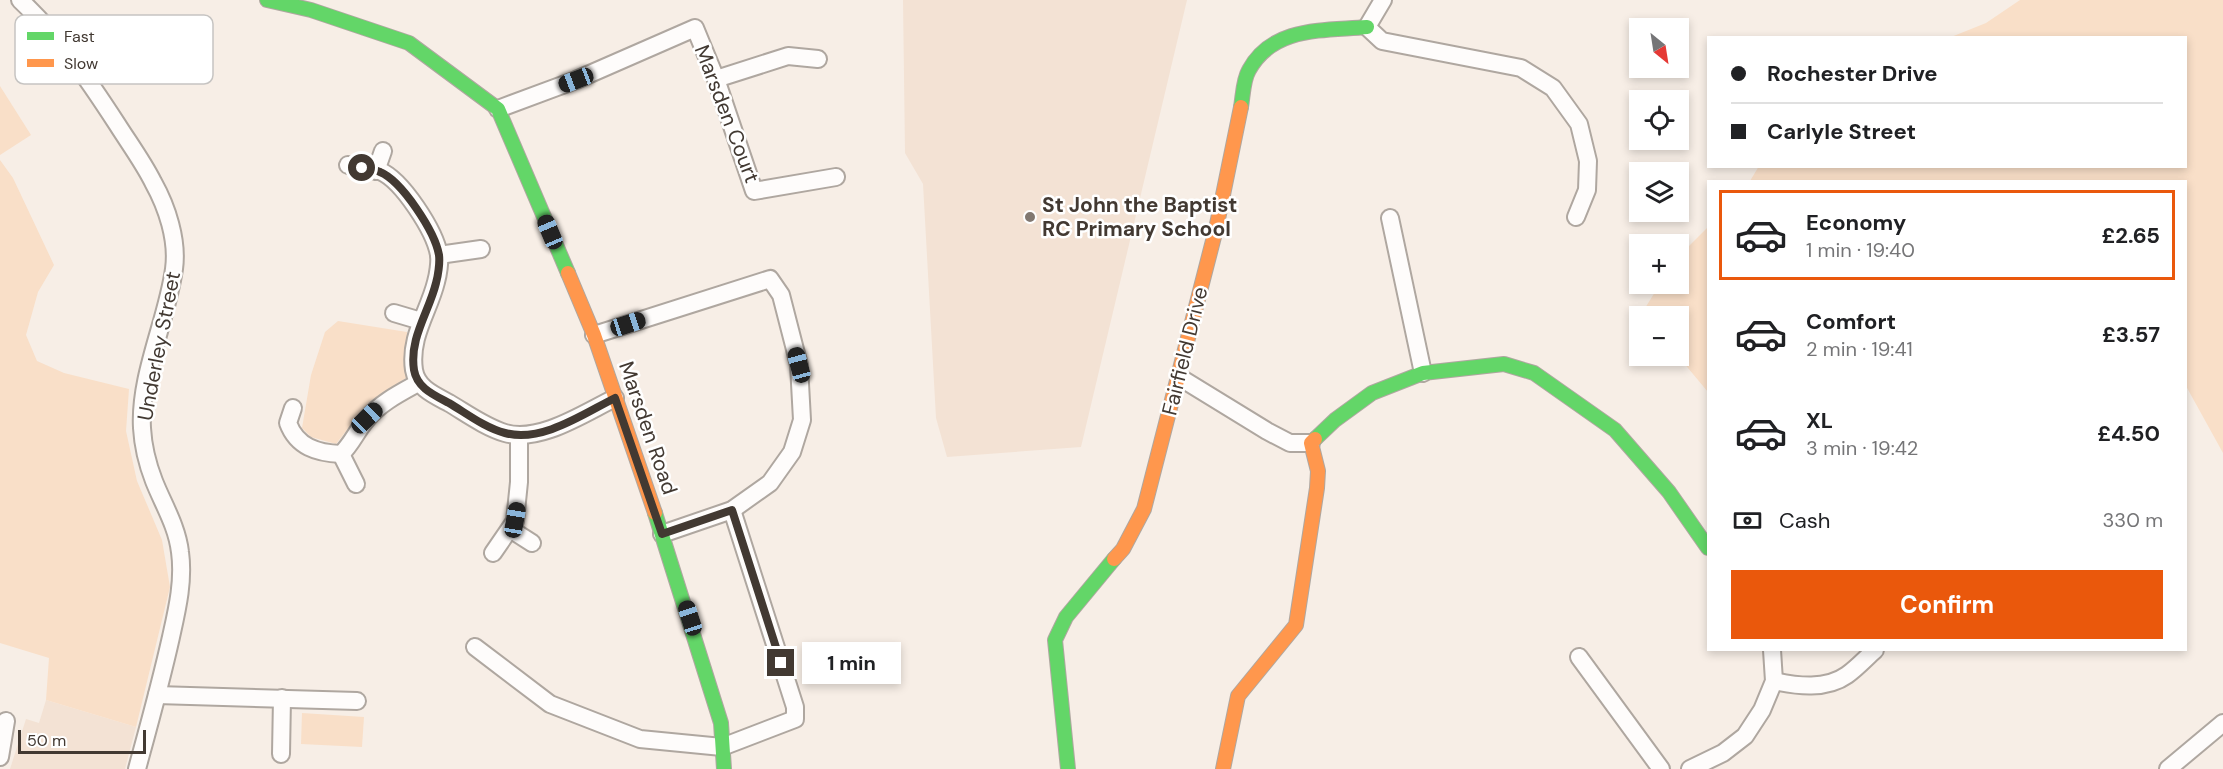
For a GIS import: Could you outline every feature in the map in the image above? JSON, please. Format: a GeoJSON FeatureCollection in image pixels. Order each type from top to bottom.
{"type":"FeatureCollection","features":[{"type":"Feature","properties":{"kind":"street","name":"Underley Street"},"geometry":{"type":"LineString","coordinates":[[20,0],[34,15]]}},
{"type":"Feature","properties":{"kind":"street"},"geometry":{"type":"LineString","coordinates":[[267,0],[311,10],[409,43],[498,109]]}},
{"type":"Feature","properties":{"kind":"street"},"geometry":{"type":"LineString","coordinates":[[1383,0],[1367,27],[1382,41],[1521,68],[1553,88],[1579,124],[1588,161],[1587,190],[1576,217]]}},
{"type":"Feature","properties":{"kind":"street","name":"Fairfield Drive"},"geometry":{"type":"LineString","coordinates":[[1068,769],[1055,640],[1066,617],[1123,549],[1144,509],[1216,229],[1248,71],[1266,48],[1294,33],[1367,27]]}},
{"type":"Feature","properties":{"kind":"street","name":"Marsden Court"},"geometry":{"type":"LineString","coordinates":[[498,109],[576,80],[695,28],[716,79],[754,191],[836,177]]}},
{"type":"Feature","properties":{"kind":"street"},"geometry":{"type":"LineString","coordinates":[[716,79],[788,56],[818,59]]}},
{"type":"Feature","properties":{"kind":"street","name":"Underley Street"},"geometry":{"type":"LineString","coordinates":[[89,84],[154,182],[169,221],[174,245],[175,265],[170,301],[153,353],[143,405],[142,425],[144,452],[154,482],[166,506],[180,552],[179,598],[137,769]]}},
{"type":"Feature","properties":{"kind":"street","name":"Marsden Road"},"geometry":{"type":"LineString","coordinates":[[498,109],[594,335],[696,639],[721,723],[724,769]]}},
{"type":"Feature","properties":{"kind":"street"},"geometry":{"type":"LineString","coordinates":[[376,171],[383,151]]}},
{"type":"Feature","properties":{"kind":"street"},"geometry":{"type":"LineString","coordinates":[[348,165],[381,172],[397,184],[413,202],[439,255],[436,282],[421,321],[414,352],[414,369],[418,383],[429,392],[489,427],[519,435],[551,429],[615,398]]}},
{"type":"Feature","properties":{"kind":"street"},"geometry":{"type":"LineString","coordinates":[[1390,218],[1423,374]]}},
{"type":"Feature","properties":{"kind":"street"},"geometry":{"type":"LineString","coordinates":[[439,255],[481,249]]}},
{"type":"Feature","properties":{"kind":"street"},"geometry":{"type":"LineString","coordinates":[[594,335],[770,279],[781,295],[799,365],[802,420],[792,452],[770,483],[732,510],[662,534]]}},
{"type":"Feature","properties":{"kind":"street"},"geometry":{"type":"LineString","coordinates":[[394,313],[421,321]]}},
{"type":"Feature","properties":{"kind":"street"},"geometry":{"type":"LineString","coordinates":[[1179,377],[1290,443],[1311,444],[1335,420],[1372,393],[1423,374],[1504,364],[1534,373],[1615,430],[1669,492],[1707,547]]}},
{"type":"Feature","properties":{"kind":"street"},"geometry":{"type":"LineString","coordinates":[[293,408],[288,423],[293,436],[309,448],[327,454],[341,454],[350,446],[367,418],[379,406],[418,383]]}},
{"type":"Feature","properties":{"kind":"street"},"geometry":{"type":"LineString","coordinates":[[493,554],[515,520],[519,435]]}},
{"type":"Feature","properties":{"kind":"street"},"geometry":{"type":"LineString","coordinates":[[1223,769],[1238,696],[1296,625],[1317,488],[1318,471],[1311,444]]}},
{"type":"Feature","properties":{"kind":"street"},"geometry":{"type":"LineString","coordinates":[[341,454],[356,483]]}},
{"type":"Feature","properties":{"kind":"street"},"geometry":{"type":"LineString","coordinates":[[475,647],[550,704],[640,739],[722,747],[795,719],[795,707],[732,510]]}},
{"type":"Feature","properties":{"kind":"street"},"geometry":{"type":"LineString","coordinates":[[510,530],[532,543]]}},
{"type":"Feature","properties":{"kind":"street"},"geometry":{"type":"LineString","coordinates":[[1690,769],[1723,753],[1745,736],[1762,710],[1774,681],[1772,651]]}},
{"type":"Feature","properties":{"kind":"street"},"geometry":{"type":"LineString","coordinates":[[1774,681],[1797,686],[1823,684],[1845,676],[1874,651]]}},
{"type":"Feature","properties":{"kind":"street"},"geometry":{"type":"LineString","coordinates":[[1579,657],[1661,769]]}},
{"type":"Feature","properties":{"kind":"street"},"geometry":{"type":"LineString","coordinates":[[157,694],[357,701]]}},
{"type":"Feature","properties":{"kind":"street"},"geometry":{"type":"LineString","coordinates":[[281,754],[282,699]]}},
{"type":"Feature","properties":{"kind":"street"},"geometry":{"type":"LineString","coordinates":[[0,757],[6,722]]}},
{"type":"Feature","properties":{"kind":"street"},"geometry":{"type":"LineString","coordinates":[[2168,769],[2223,723]]}},
{"type":"Feature","properties":{"kind":"shaded area","name":"St John the Baptist RC Primary School"},"geometry":{"type":"Polygon","coordinates":[[[903,0],[1187,0],[1081,447],[947,457],[936,418],[923,184],[905,153],[903,0]]]}},
{"type":"Feature","properties":{"kind":"shaded area"},"geometry":{"type":"Polygon","coordinates":[[[2020,0],[2223,0],[2223,453],[2187,388],[2187,180],[1751,180],[1758,168],[2187,168],[2187,36],[1954,36],[1986,23],[2020,0]]]}},
{"type":"Feature","properties":{"kind":"shaded area"},"geometry":{"type":"Polygon","coordinates":[[[0,86],[31,135],[0,155],[0,86]]]}},
{"type":"Feature","properties":{"kind":"shaded area"},"geometry":{"type":"Polygon","coordinates":[[[0,160],[13,178],[54,265],[38,292],[26,335],[37,361],[64,373],[129,389],[126,431],[137,481],[162,540],[170,587],[136,727],[46,700],[49,658],[0,643],[0,160]]]}},
{"type":"Feature","properties":{"kind":"shaded area"},"geometry":{"type":"Polygon","coordinates":[[[1707,228],[1707,391],[1686,366],[1689,366],[1689,306],[1646,306],[1654,294],[1689,294],[1689,246],[1707,228]]]}},
{"type":"Feature","properties":{"kind":"shaded area"},"geometry":{"type":"Polygon","coordinates":[[[338,321],[407,332],[406,378],[369,402],[336,444],[311,437],[302,428],[311,375],[325,332],[338,321]]]}},
{"type":"Feature","properties":{"kind":"shaded area"},"geometry":{"type":"Polygon","coordinates":[[[46,700],[136,727],[125,769],[10,769],[26,719],[39,723],[46,700]]]}},
{"type":"Feature","properties":{"kind":"shaded area"},"geometry":{"type":"Polygon","coordinates":[[[302,713],[364,717],[362,747],[301,744],[302,713]]]}},
{"type":"Feature","properties":{"kind":"traffic: fast"},"geometry":{"type":"LineString","coordinates":[[267,0],[311,10],[409,43],[498,109],[568,273]]}},
{"type":"Feature","properties":{"kind":"traffic: fast"},"geometry":{"type":"LineString","coordinates":[[1241,107],[1247,74],[1259,56],[1272,45],[1301,34],[1367,27]]}},
{"type":"Feature","properties":{"kind":"traffic: fast"},"geometry":{"type":"LineString","coordinates":[[1315,439],[1335,420],[1372,393],[1423,373],[1504,364],[1534,373],[1615,430],[1669,492],[1707,547]]}},
{"type":"Feature","properties":{"kind":"traffic: fast"},"geometry":{"type":"LineString","coordinates":[[655,513],[721,723],[724,769]]}},
{"type":"Feature","properties":{"kind":"traffic: fast"},"geometry":{"type":"LineString","coordinates":[[1068,769],[1055,640],[1066,617],[1114,559]]}},
{"type":"Feature","properties":{"kind":"traffic: slow"},"geometry":{"type":"LineString","coordinates":[[1114,559],[1123,549],[1144,509],[1216,229],[1241,107]]}},
{"type":"Feature","properties":{"kind":"traffic: slow"},"geometry":{"type":"LineString","coordinates":[[568,273],[594,335],[655,513]]}},
{"type":"Feature","properties":{"kind":"traffic: slow"},"geometry":{"type":"LineString","coordinates":[[1223,769],[1238,696],[1296,625],[1317,488],[1318,471],[1311,443],[1315,439]]}},
{"type":"Feature","properties":{"kind":"place","name":"St John the Baptist RC Primary School"},"geometry":{"type":"Point","coordinates":[1030,217]}},
{"type":"Feature","properties":{"kind":"route"},"geometry":{"type":"LineString","coordinates":[[362,168],[381,172],[397,184],[413,202],[439,255],[436,282],[421,321],[414,352],[414,369],[418,383],[429,392],[489,427],[519,435],[536,434],[551,429],[615,398],[662,534],[732,510],[781,663]]}}]}
